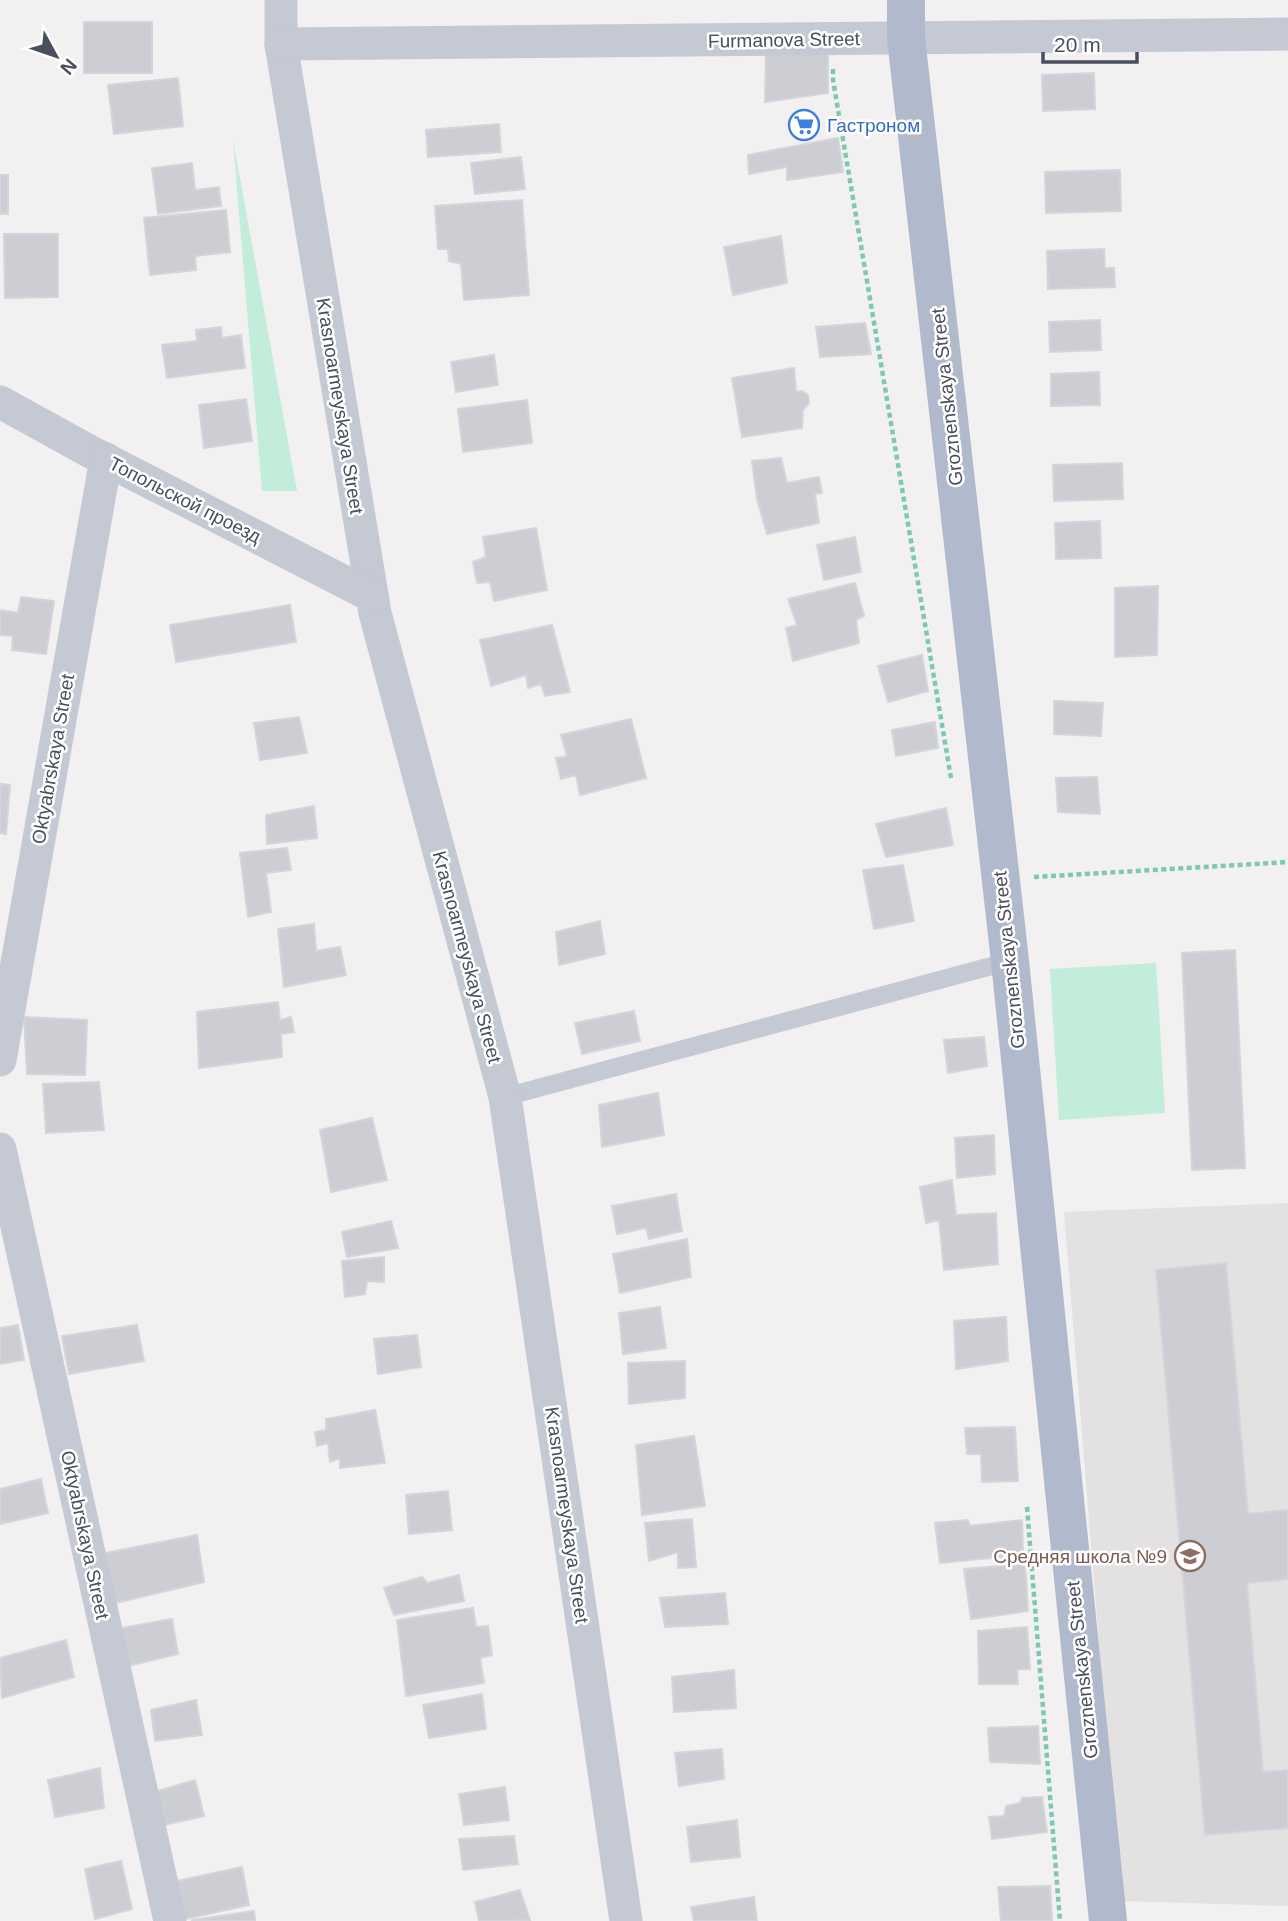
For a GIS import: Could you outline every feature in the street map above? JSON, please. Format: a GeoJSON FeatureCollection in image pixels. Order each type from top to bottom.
{"type":"FeatureCollection","features":[{"type":"Feature","properties":{"kind":"main road","name":"Groznenskaya Street"},"geometry":{"type":"LineString","coordinates":[[906,0],[906,38],[1010,961],[1108,1921]]}},
{"type":"Feature","properties":{"kind":"street","name":"Krasnoarmeyskaya Street"},"geometry":{"type":"LineString","coordinates":[[281,0],[281,44],[372,596],[505,1097],[626,1921]]}},
{"type":"Feature","properties":{"kind":"street","name":"Furmanova Street"},"geometry":{"type":"LineString","coordinates":[[281,44],[1288,34]]}},
{"type":"Feature","properties":{"kind":"street","name":"Топольской проезд"},"geometry":{"type":"LineString","coordinates":[[0,402],[372,596]]}},
{"type":"Feature","properties":{"kind":"street","name":"Oktyabrskaya Street"},"geometry":{"type":"LineString","coordinates":[[0,1060],[106,459]]}},
{"type":"Feature","properties":{"kind":"street","name":"Oktyabrskaya Street"},"geometry":{"type":"LineString","coordinates":[[0,1149],[170,1921]]}},
{"type":"Feature","properties":{"kind":"lane"},"geometry":{"type":"LineString","coordinates":[[505,1097],[1010,961]]}},
{"type":"Feature","properties":{"kind":"path"},"geometry":{"type":"LineString","coordinates":[[1024,878],[1288,862]]}},
{"type":"Feature","properties":{"kind":"shaded area","name":"Средняя школа №9"},"geometry":{"type":"Polygon","coordinates":[[[1288,1203],[1288,1906],[1120,1901],[1064,1212],[1288,1203]]]}},
{"type":"Feature","properties":{"kind":"green space"},"geometry":{"type":"Polygon","coordinates":[[[233,140],[297,491],[262,491],[233,140]]]}},
{"type":"Feature","properties":{"kind":"green space"},"geometry":{"type":"Polygon","coordinates":[[[1156,963],[1165,1113],[1059,1120],[1050,969],[1156,963]]]}},
{"type":"Feature","properties":{"kind":"building"},"geometry":{"type":"Polygon","coordinates":[[[84,22],[152,22],[152,73],[84,73],[84,22]]]}},
{"type":"Feature","properties":{"kind":"building"},"geometry":{"type":"Polygon","coordinates":[[[828,46],[828,93],[765,102],[766,52],[828,46]]]}},
{"type":"Feature","properties":{"kind":"building"},"geometry":{"type":"Polygon","coordinates":[[[1094,73],[1095,109],[1043,111],[1042,75],[1094,73]]]}},
{"type":"Feature","properties":{"kind":"building"},"geometry":{"type":"Polygon","coordinates":[[[178,78],[183,126],[114,134],[108,85],[178,78]]]}},
{"type":"Feature","properties":{"kind":"building"},"geometry":{"type":"Polygon","coordinates":[[[499,124],[501,152],[428,157],[426,130],[499,124]]]}},
{"type":"Feature","properties":{"kind":"building"},"geometry":{"type":"Polygon","coordinates":[[[838,138],[843,172],[787,180],[787,167],[749,174],[748,155],[838,138]]]}},
{"type":"Feature","properties":{"kind":"building"},"geometry":{"type":"Polygon","coordinates":[[[521,157],[525,189],[475,194],[471,163],[521,157]]]}},
{"type":"Feature","properties":{"kind":"building"},"geometry":{"type":"Polygon","coordinates":[[[192,163],[195,190],[219,187],[221,206],[158,214],[152,168],[192,163]]]}},
{"type":"Feature","properties":{"kind":"building"},"geometry":{"type":"Polygon","coordinates":[[[1120,170],[1121,211],[1046,213],[1045,172],[1120,170]]]}},
{"type":"Feature","properties":{"kind":"building"},"geometry":{"type":"Polygon","coordinates":[[[0,175],[8,175],[8,214],[0,214],[0,175]]]}},
{"type":"Feature","properties":{"kind":"building"},"geometry":{"type":"Polygon","coordinates":[[[522,200],[529,295],[464,300],[461,264],[449,261],[448,249],[438,249],[435,206],[522,200]]]}},
{"type":"Feature","properties":{"kind":"building"},"geometry":{"type":"Polygon","coordinates":[[[226,210],[230,252],[195,256],[196,270],[150,275],[144,218],[226,210]]]}},
{"type":"Feature","properties":{"kind":"building"},"geometry":{"type":"Polygon","coordinates":[[[4,234],[58,234],[58,297],[5,298],[4,234]]]}},
{"type":"Feature","properties":{"kind":"building"},"geometry":{"type":"Polygon","coordinates":[[[781,236],[787,283],[733,295],[724,247],[781,236]]]}},
{"type":"Feature","properties":{"kind":"building"},"geometry":{"type":"Polygon","coordinates":[[[1104,249],[1105,268],[1114,268],[1115,287],[1048,289],[1047,251],[1104,249]]]}},
{"type":"Feature","properties":{"kind":"building"},"geometry":{"type":"Polygon","coordinates":[[[1100,320],[1101,350],[1050,352],[1049,322],[1100,320]]]}},
{"type":"Feature","properties":{"kind":"building"},"geometry":{"type":"Polygon","coordinates":[[[865,323],[871,354],[820,357],[816,327],[865,323]]]}},
{"type":"Feature","properties":{"kind":"building"},"geometry":{"type":"Polygon","coordinates":[[[221,327],[222,338],[241,335],[245,368],[167,378],[162,345],[197,341],[196,330],[221,327]]]}},
{"type":"Feature","properties":{"kind":"building"},"geometry":{"type":"Polygon","coordinates":[[[494,355],[498,385],[456,392],[451,362],[494,355]]]}},
{"type":"Feature","properties":{"kind":"building"},"geometry":{"type":"Polygon","coordinates":[[[794,368],[796,392],[802,391],[808,395],[809,403],[803,410],[802,428],[742,437],[732,378],[794,368]]]}},
{"type":"Feature","properties":{"kind":"building"},"geometry":{"type":"Polygon","coordinates":[[[1099,372],[1100,405],[1051,406],[1051,374],[1099,372]]]}},
{"type":"Feature","properties":{"kind":"building"},"geometry":{"type":"Polygon","coordinates":[[[246,399],[252,441],[204,448],[199,405],[246,399]]]}},
{"type":"Feature","properties":{"kind":"building"},"geometry":{"type":"Polygon","coordinates":[[[527,400],[532,443],[463,452],[458,409],[527,400]]]}},
{"type":"Feature","properties":{"kind":"building"},"geometry":{"type":"Polygon","coordinates":[[[781,458],[787,483],[819,477],[822,493],[815,494],[819,523],[767,534],[757,499],[752,461],[781,458]]]}},
{"type":"Feature","properties":{"kind":"building"},"geometry":{"type":"Polygon","coordinates":[[[1122,463],[1123,499],[1054,501],[1053,465],[1122,463]]]}},
{"type":"Feature","properties":{"kind":"building"},"geometry":{"type":"Polygon","coordinates":[[[1100,521],[1101,558],[1056,559],[1055,523],[1100,521]]]}},
{"type":"Feature","properties":{"kind":"building"},"geometry":{"type":"Polygon","coordinates":[[[536,528],[547,590],[494,601],[490,582],[477,583],[473,562],[486,557],[483,537],[536,528]]]}},
{"type":"Feature","properties":{"kind":"building"},"geometry":{"type":"Polygon","coordinates":[[[855,537],[861,572],[824,580],[817,545],[855,537]]]}},
{"type":"Feature","properties":{"kind":"building"},"geometry":{"type":"Polygon","coordinates":[[[855,583],[864,616],[856,620],[859,643],[793,661],[786,628],[797,625],[788,599],[855,583]]]}},
{"type":"Feature","properties":{"kind":"building"},"geometry":{"type":"Polygon","coordinates":[[[1158,586],[1157,655],[1115,657],[1115,588],[1158,586]]]}},
{"type":"Feature","properties":{"kind":"building"},"geometry":{"type":"Polygon","coordinates":[[[21,597],[54,601],[46,654],[12,650],[13,636],[0,635],[0,610],[18,613],[21,597]]]}},
{"type":"Feature","properties":{"kind":"building"},"geometry":{"type":"Polygon","coordinates":[[[290,605],[296,642],[176,662],[170,625],[290,605]]]}},
{"type":"Feature","properties":{"kind":"building"},"geometry":{"type":"Polygon","coordinates":[[[552,625],[570,692],[545,696],[541,684],[528,688],[526,675],[491,686],[480,640],[552,625]]]}},
{"type":"Feature","properties":{"kind":"building"},"geometry":{"type":"Polygon","coordinates":[[[922,655],[928,691],[888,702],[878,666],[922,655]]]}},
{"type":"Feature","properties":{"kind":"building"},"geometry":{"type":"Polygon","coordinates":[[[1054,701],[1103,703],[1101,736],[1054,734],[1054,701]]]}},
{"type":"Feature","properties":{"kind":"building"},"geometry":{"type":"Polygon","coordinates":[[[299,717],[307,753],[260,760],[254,723],[299,717]]]}},
{"type":"Feature","properties":{"kind":"building"},"geometry":{"type":"Polygon","coordinates":[[[631,719],[646,778],[580,795],[576,775],[561,779],[556,758],[567,756],[561,735],[631,719]]]}},
{"type":"Feature","properties":{"kind":"building"},"geometry":{"type":"Polygon","coordinates":[[[935,722],[938,748],[896,756],[892,730],[935,722]]]}},
{"type":"Feature","properties":{"kind":"building"},"geometry":{"type":"Polygon","coordinates":[[[1097,777],[1100,814],[1058,812],[1056,778],[1097,777]]]}},
{"type":"Feature","properties":{"kind":"building"},"geometry":{"type":"Polygon","coordinates":[[[0,784],[10,785],[6,834],[0,833],[0,784]]]}},
{"type":"Feature","properties":{"kind":"building"},"geometry":{"type":"Polygon","coordinates":[[[314,806],[317,838],[267,844],[266,815],[314,806]]]}},
{"type":"Feature","properties":{"kind":"building"},"geometry":{"type":"Polygon","coordinates":[[[946,808],[953,845],[886,857],[876,824],[946,808]]]}},
{"type":"Feature","properties":{"kind":"building"},"geometry":{"type":"Polygon","coordinates":[[[287,848],[291,870],[266,873],[271,912],[248,917],[240,853],[287,848]]]}},
{"type":"Feature","properties":{"kind":"building"},"geometry":{"type":"Polygon","coordinates":[[[903,865],[914,921],[874,929],[863,870],[903,865]]]}},
{"type":"Feature","properties":{"kind":"building"},"geometry":{"type":"Polygon","coordinates":[[[600,921],[605,954],[559,965],[556,932],[600,921]]]}},
{"type":"Feature","properties":{"kind":"building"},"geometry":{"type":"Polygon","coordinates":[[[314,924],[316,951],[340,947],[346,975],[284,987],[278,929],[314,924]]]}},
{"type":"Feature","properties":{"kind":"building"},"geometry":{"type":"Polygon","coordinates":[[[1235,950],[1245,1168],[1192,1170],[1182,953],[1235,950]]]}},
{"type":"Feature","properties":{"kind":"building"},"geometry":{"type":"Polygon","coordinates":[[[278,1002],[280,1020],[291,1017],[294,1032],[281,1034],[282,1057],[199,1068],[197,1012],[278,1002]]]}},
{"type":"Feature","properties":{"kind":"building"},"geometry":{"type":"Polygon","coordinates":[[[634,1011],[640,1041],[582,1054],[575,1023],[634,1011]]]}},
{"type":"Feature","properties":{"kind":"building"},"geometry":{"type":"Polygon","coordinates":[[[24,1017],[87,1020],[85,1075],[27,1074],[24,1017]]]}},
{"type":"Feature","properties":{"kind":"building"},"geometry":{"type":"Polygon","coordinates":[[[984,1037],[987,1066],[948,1073],[944,1040],[984,1037]]]}},
{"type":"Feature","properties":{"kind":"building"},"geometry":{"type":"Polygon","coordinates":[[[99,1082],[104,1130],[46,1133],[43,1084],[99,1082]]]}},
{"type":"Feature","properties":{"kind":"building"},"geometry":{"type":"Polygon","coordinates":[[[658,1093],[664,1135],[602,1147],[599,1105],[658,1093]]]}},
{"type":"Feature","properties":{"kind":"building"},"geometry":{"type":"Polygon","coordinates":[[[372,1118],[387,1180],[331,1192],[320,1130],[372,1118]]]}},
{"type":"Feature","properties":{"kind":"building"},"geometry":{"type":"Polygon","coordinates":[[[994,1135],[995,1174],[957,1178],[955,1138],[994,1135]]]}},
{"type":"Feature","properties":{"kind":"building"},"geometry":{"type":"Polygon","coordinates":[[[952,1180],[956,1215],[996,1213],[998,1264],[944,1270],[939,1220],[926,1223],[920,1187],[952,1180]]]}},
{"type":"Feature","properties":{"kind":"building"},"geometry":{"type":"Polygon","coordinates":[[[676,1194],[682,1231],[649,1239],[646,1228],[617,1234],[612,1206],[676,1194]]]}},
{"type":"Feature","properties":{"kind":"building"},"geometry":{"type":"Polygon","coordinates":[[[391,1221],[398,1248],[347,1257],[342,1232],[391,1221]]]}},
{"type":"Feature","properties":{"kind":"building"},"geometry":{"type":"Polygon","coordinates":[[[687,1239],[691,1277],[620,1293],[613,1254],[687,1239]]]}},
{"type":"Feature","properties":{"kind":"building"},"geometry":{"type":"Polygon","coordinates":[[[384,1257],[384,1282],[367,1281],[365,1294],[345,1297],[342,1261],[384,1257]]]}},
{"type":"Feature","properties":{"kind":"building"},"geometry":{"type":"Polygon","coordinates":[[[1226,1263],[1248,1514],[1288,1510],[1288,1579],[1247,1583],[1263,1772],[1288,1770],[1288,1828],[1205,1835],[1156,1270],[1226,1263]]]}},
{"type":"Feature","properties":{"kind":"building"},"geometry":{"type":"Polygon","coordinates":[[[660,1307],[666,1348],[623,1354],[619,1313],[660,1307]]]}},
{"type":"Feature","properties":{"kind":"building"},"geometry":{"type":"Polygon","coordinates":[[[1006,1317],[1008,1361],[956,1369],[954,1321],[1006,1317]]]}},
{"type":"Feature","properties":{"kind":"building"},"geometry":{"type":"Polygon","coordinates":[[[18,1325],[24,1360],[0,1364],[0,1328],[18,1325]]]}},
{"type":"Feature","properties":{"kind":"building"},"geometry":{"type":"Polygon","coordinates":[[[137,1325],[144,1361],[69,1374],[62,1336],[137,1325]]]}},
{"type":"Feature","properties":{"kind":"building"},"geometry":{"type":"Polygon","coordinates":[[[417,1335],[421,1367],[378,1374],[374,1339],[417,1335]]]}},
{"type":"Feature","properties":{"kind":"building"},"geometry":{"type":"Polygon","coordinates":[[[685,1361],[685,1398],[629,1404],[628,1363],[685,1361]]]}},
{"type":"Feature","properties":{"kind":"building"},"geometry":{"type":"Polygon","coordinates":[[[375,1410],[385,1463],[340,1468],[340,1458],[330,1462],[328,1443],[317,1446],[315,1432],[326,1430],[326,1419],[375,1410]]]}},
{"type":"Feature","properties":{"kind":"building"},"geometry":{"type":"Polygon","coordinates":[[[1015,1427],[1018,1481],[982,1482],[981,1454],[967,1454],[965,1428],[1015,1427]]]}},
{"type":"Feature","properties":{"kind":"building"},"geometry":{"type":"Polygon","coordinates":[[[694,1436],[705,1506],[642,1515],[636,1445],[694,1436]]]}},
{"type":"Feature","properties":{"kind":"building"},"geometry":{"type":"Polygon","coordinates":[[[41,1479],[48,1513],[0,1524],[0,1489],[41,1479]]]}},
{"type":"Feature","properties":{"kind":"building"},"geometry":{"type":"Polygon","coordinates":[[[448,1491],[452,1530],[409,1534],[406,1495],[448,1491]]]}},
{"type":"Feature","properties":{"kind":"building"},"geometry":{"type":"Polygon","coordinates":[[[692,1519],[696,1567],[678,1568],[678,1552],[649,1561],[645,1523],[692,1519]]]}},
{"type":"Feature","properties":{"kind":"building"},"geometry":{"type":"Polygon","coordinates":[[[968,1520],[970,1526],[1022,1520],[1023,1555],[940,1563],[935,1523],[968,1520]]]}},
{"type":"Feature","properties":{"kind":"building"},"geometry":{"type":"Polygon","coordinates":[[[197,1535],[204,1582],[111,1604],[105,1553],[197,1535]]]}},
{"type":"Feature","properties":{"kind":"building"},"geometry":{"type":"Polygon","coordinates":[[[1025,1564],[1028,1611],[971,1619],[964,1569],[1025,1564]]]}},
{"type":"Feature","properties":{"kind":"building"},"geometry":{"type":"Polygon","coordinates":[[[459,1575],[464,1601],[394,1615],[384,1588],[422,1577],[427,1583],[459,1575]]]}},
{"type":"Feature","properties":{"kind":"building"},"geometry":{"type":"Polygon","coordinates":[[[725,1593],[728,1624],[665,1627],[660,1598],[725,1593]]]}},
{"type":"Feature","properties":{"kind":"building"},"geometry":{"type":"Polygon","coordinates":[[[473,1608],[476,1627],[488,1626],[492,1655],[480,1658],[484,1683],[406,1696],[397,1620],[473,1608]]]}},
{"type":"Feature","properties":{"kind":"building"},"geometry":{"type":"Polygon","coordinates":[[[172,1619],[178,1654],[123,1667],[116,1629],[172,1619]]]}},
{"type":"Feature","properties":{"kind":"building"},"geometry":{"type":"Polygon","coordinates":[[[1027,1627],[1030,1669],[1017,1669],[1018,1684],[979,1684],[978,1631],[1027,1627]]]}},
{"type":"Feature","properties":{"kind":"building"},"geometry":{"type":"Polygon","coordinates":[[[66,1640],[74,1677],[2,1698],[0,1658],[66,1640]]]}},
{"type":"Feature","properties":{"kind":"building"},"geometry":{"type":"Polygon","coordinates":[[[734,1670],[736,1708],[674,1712],[672,1677],[734,1670]]]}},
{"type":"Feature","properties":{"kind":"building"},"geometry":{"type":"Polygon","coordinates":[[[482,1694],[486,1729],[429,1738],[423,1705],[482,1694]]]}},
{"type":"Feature","properties":{"kind":"building"},"geometry":{"type":"Polygon","coordinates":[[[196,1700],[202,1735],[155,1741],[151,1710],[196,1700]]]}},
{"type":"Feature","properties":{"kind":"building"},"geometry":{"type":"Polygon","coordinates":[[[1038,1726],[1040,1764],[990,1762],[988,1728],[1038,1726]]]}},
{"type":"Feature","properties":{"kind":"building"},"geometry":{"type":"Polygon","coordinates":[[[722,1749],[724,1779],[679,1786],[675,1753],[722,1749]]]}},
{"type":"Feature","properties":{"kind":"building"},"geometry":{"type":"Polygon","coordinates":[[[100,1768],[104,1808],[55,1817],[48,1780],[100,1768]]]}},
{"type":"Feature","properties":{"kind":"building"},"geometry":{"type":"Polygon","coordinates":[[[195,1780],[204,1816],[159,1826],[154,1792],[195,1780]]]}},
{"type":"Feature","properties":{"kind":"building"},"geometry":{"type":"Polygon","coordinates":[[[505,1787],[509,1820],[464,1825],[459,1794],[505,1787]]]}},
{"type":"Feature","properties":{"kind":"building"},"geometry":{"type":"Polygon","coordinates":[[[1042,1797],[1047,1832],[992,1839],[989,1817],[1004,1816],[1006,1806],[1020,1803],[1022,1798],[1042,1797]]]}},
{"type":"Feature","properties":{"kind":"building"},"geometry":{"type":"Polygon","coordinates":[[[737,1820],[740,1857],[691,1862],[687,1827],[737,1820]]]}},
{"type":"Feature","properties":{"kind":"building"},"geometry":{"type":"Polygon","coordinates":[[[514,1836],[518,1864],[463,1870],[459,1839],[514,1836]]]}},
{"type":"Feature","properties":{"kind":"building"},"geometry":{"type":"Polygon","coordinates":[[[121,1861],[132,1909],[95,1919],[85,1869],[121,1861]]]}},
{"type":"Feature","properties":{"kind":"building"},"geometry":{"type":"Polygon","coordinates":[[[242,1867],[249,1905],[185,1919],[177,1881],[242,1867]]]}},
{"type":"Feature","properties":{"kind":"building"},"geometry":{"type":"Polygon","coordinates":[[[1050,1886],[1052,1921],[1001,1921],[998,1887],[1050,1886]]]}},
{"type":"Feature","properties":{"kind":"building"},"geometry":{"type":"Polygon","coordinates":[[[520,1890],[530,1920],[479,1921],[475,1902],[520,1890]]]}},
{"type":"Feature","properties":{"kind":"building"},"geometry":{"type":"Polygon","coordinates":[[[754,1897],[757,1921],[694,1921],[691,1907],[754,1897]]]}},
{"type":"Feature","properties":{"kind":"building"},"geometry":{"type":"Polygon","coordinates":[[[254,1911],[255,1921],[192,1921],[192,1920],[254,1911]]]}},
{"type":"Feature","properties":{"kind":"place","name":"Гастроном"},"geometry":{"type":"Point","coordinates":[804,125]}},
{"type":"Feature","properties":{"kind":"place","name":"Средняя школа №9"},"geometry":{"type":"Point","coordinates":[1190,1556]}}]}
